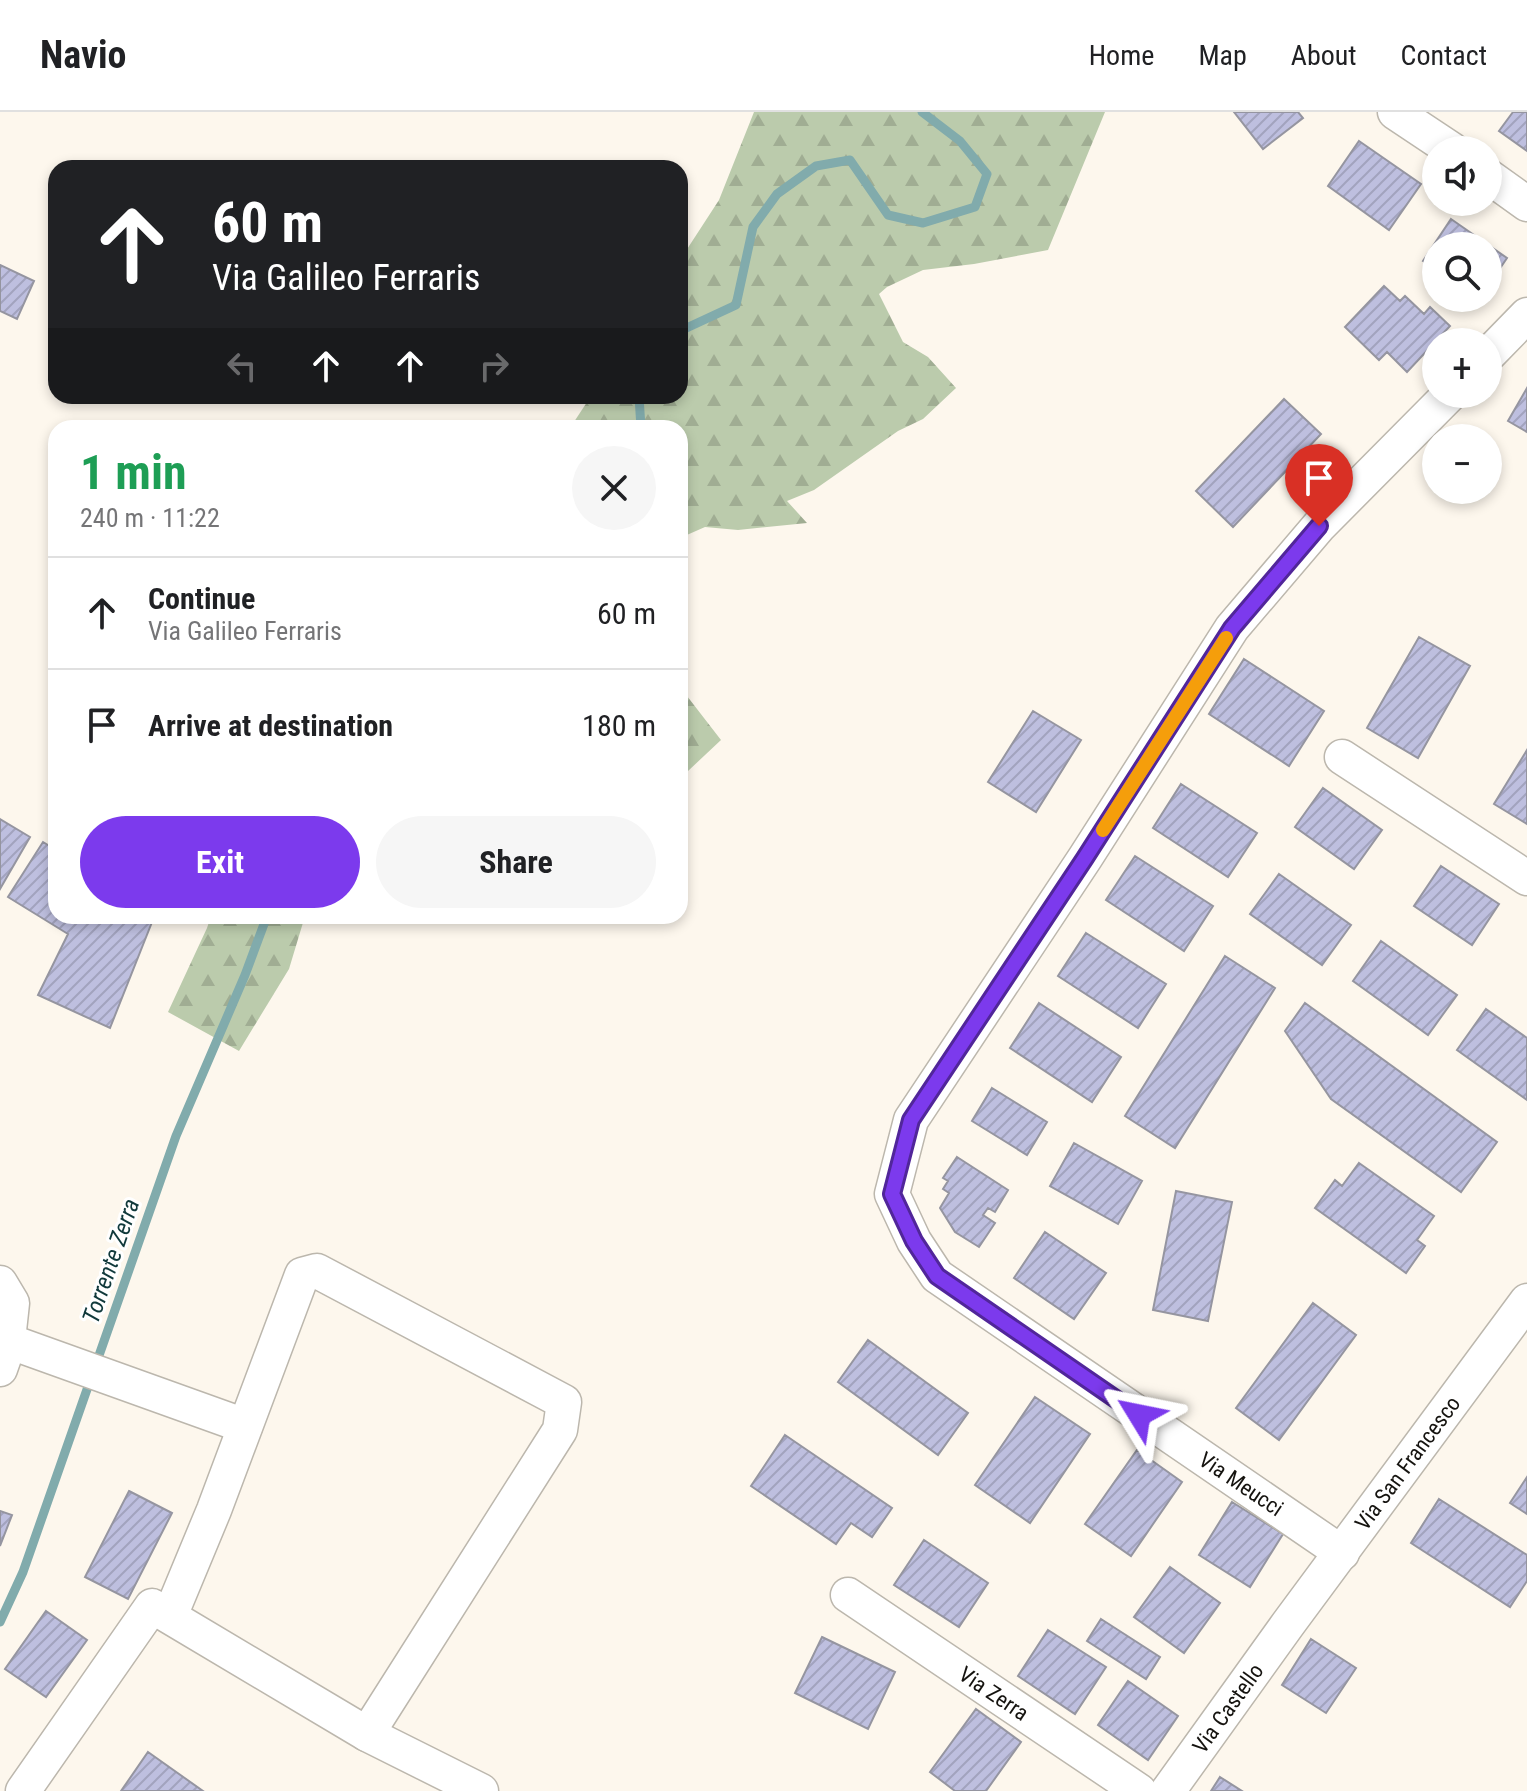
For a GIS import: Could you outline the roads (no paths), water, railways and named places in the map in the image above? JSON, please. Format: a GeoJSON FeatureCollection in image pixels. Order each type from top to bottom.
{"type":"FeatureCollection","features":[{"type":"Feature","properties":{"kind":"street"},"geometry":{"type":"LineString","coordinates":[[1395,112],[1431,136]]}},
{"type":"Feature","properties":{"kind":"street"},"geometry":{"type":"LineString","coordinates":[[1502,186],[1527,204]]}},
{"type":"Feature","properties":{"kind":"street"},"geometry":{"type":"LineString","coordinates":[[1502,341],[1527,315]]}},
{"type":"Feature","properties":{"kind":"street","name":"Via Meucci"},"geometry":{"type":"LineString","coordinates":[[1342,1553],[937,1276],[914,1241],[892,1194],[911,1120],[1232,628],[1319,526],[1436,408]]}},
{"type":"Feature","properties":{"kind":"street"},"geometry":{"type":"LineString","coordinates":[[1342,757],[1527,878]]}},
{"type":"Feature","properties":{"kind":"street"},"geometry":{"type":"LineString","coordinates":[[170,1616],[214,1510],[302,1275],[317,1271],[564,1402],[560,1430],[367,1734]]}},
{"type":"Feature","properties":{"kind":"street"},"geometry":{"type":"LineString","coordinates":[[0,1283],[12,1303],[4,1355],[245,1426]]}},
{"type":"Feature","properties":{"kind":"street","name":"Via San Francesco"},"geometry":{"type":"LineString","coordinates":[[1288,1624],[1527,1301]]}},
{"type":"Feature","properties":{"kind":"street","name":"Via Zerra"},"geometry":{"type":"LineString","coordinates":[[848,1595],[1139,1791]]}},
{"type":"Feature","properties":{"kind":"street"},"geometry":{"type":"LineString","coordinates":[[23,1791],[152,1606],[367,1734],[481,1791]]}},
{"type":"Feature","properties":{"kind":"street","name":"Via Castello"},"geometry":{"type":"LineString","coordinates":[[1168,1791],[1288,1624]]}},
{"type":"Feature","properties":{"kind":"waterway","name":"Torrente Zerra"},"geometry":{"type":"LineString","coordinates":[[688,327],[736,305],[753,227],[777,194],[816,166],[850,160],[888,215],[923,223],[975,207],[987,174],[960,141],[922,112]]}},
{"type":"Feature","properties":{"kind":"waterway","name":"Torrente Zerra"},"geometry":{"type":"LineString","coordinates":[[640,404],[640,420]]}},
{"type":"Feature","properties":{"kind":"waterway","name":"Torrente Zerra"},"geometry":{"type":"LineString","coordinates":[[96,1364],[176,1136],[264,924]]}},
{"type":"Feature","properties":{"kind":"waterway","name":"Torrente Zerra"},"geometry":{"type":"LineString","coordinates":[[0,1622],[23,1572],[91,1378]]}}]}
